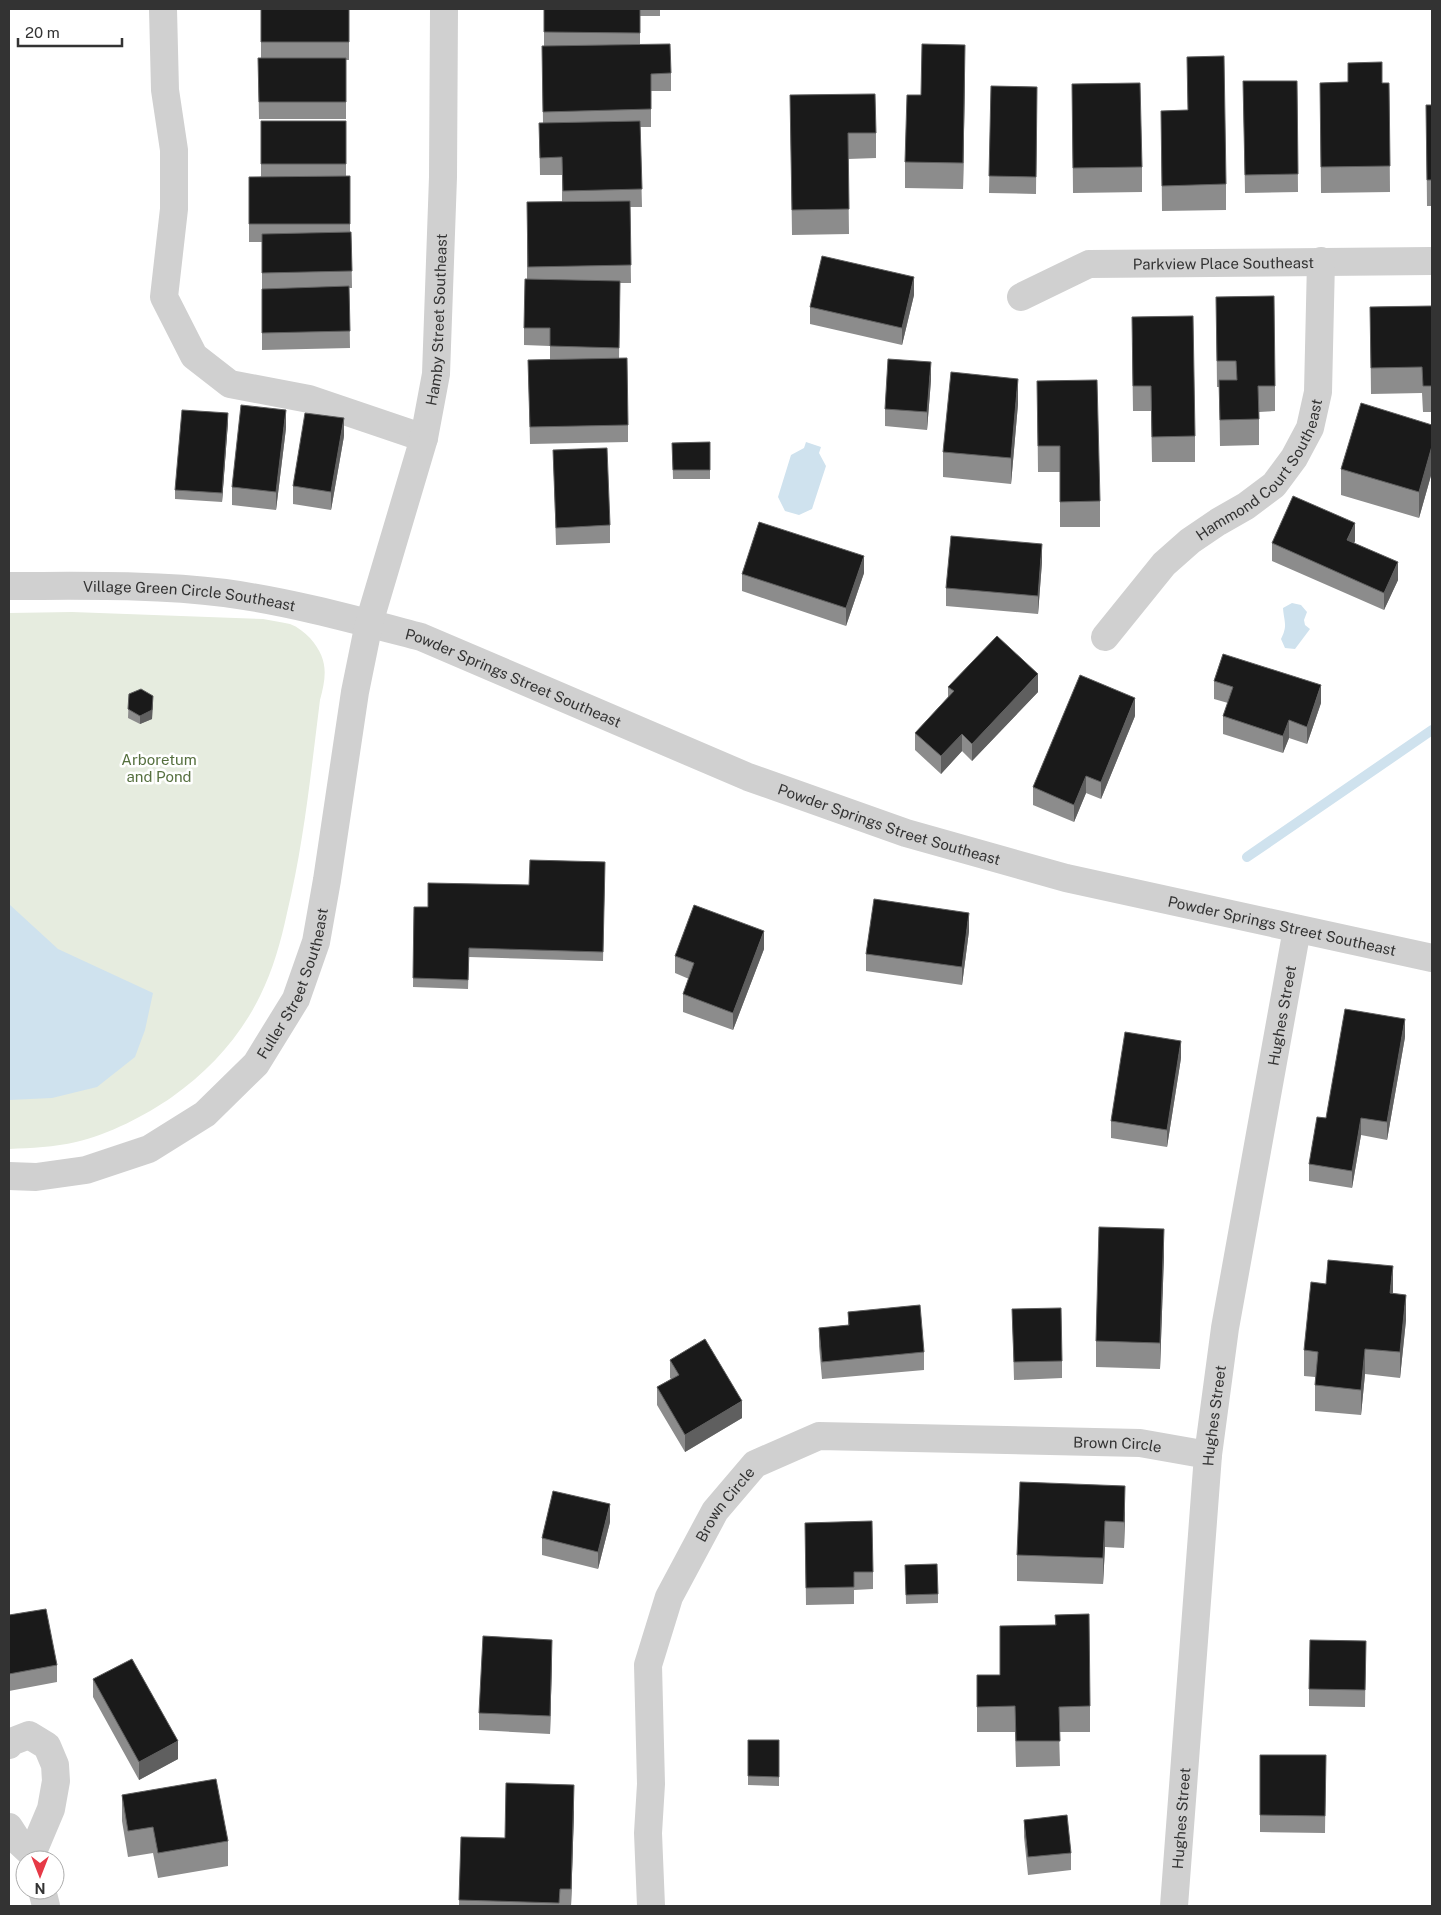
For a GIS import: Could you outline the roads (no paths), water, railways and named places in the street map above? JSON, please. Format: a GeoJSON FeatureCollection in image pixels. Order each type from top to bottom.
{"type":"FeatureCollection","features":[{"type":"Feature","properties":{"kind":"street"},"geometry":{"type":"LineString","coordinates":[[163,9],[165,90],[174,150],[174,209],[164,297],[194,356],[230,384],[309,399],[424,438]]}},
{"type":"Feature","properties":{"kind":"street","name":"Hamby Street Southeast"},"geometry":{"type":"LineString","coordinates":[[369,623],[424,438],[436,374],[439,337],[443,177],[444,9]]}},
{"type":"Feature","properties":{"kind":"street","name":"Hammond Court Southeast"},"geometry":{"type":"LineString","coordinates":[[1105,636],[1164,564],[1190,541],[1246,506],[1274,485],[1294,458],[1310,428],[1318,392],[1321,261]]}},
{"type":"Feature","properties":{"kind":"street","name":"Parkview Place Southeast"},"geometry":{"type":"LineString","coordinates":[[1021,297],[1089,264],[1432,261]]}},
{"type":"Feature","properties":{"kind":"street","name":"Village Green Circle Southeast"},"geometry":{"type":"LineString","coordinates":[[9,586],[141,586],[225,594],[308,608],[369,623]]}},
{"type":"Feature","properties":{"kind":"street","name":"Powder Springs Street Southeast"},"geometry":{"type":"LineString","coordinates":[[369,623],[421,636],[748,777],[906,832],[1066,878],[1432,958]]}},
{"type":"Feature","properties":{"kind":"street","name":"Fuller Street Southeast"},"geometry":{"type":"LineString","coordinates":[[9,1176],[36,1177],[86,1170],[149,1149],[204,1114],[256,1064],[296,999],[316,942],[327,880],[354,692],[369,623]]}},
{"type":"Feature","properties":{"kind":"street","name":"Hughes Street"},"geometry":{"type":"LineString","coordinates":[[1174,1906],[1208,1455],[1229,1309],[1297,929]]}},
{"type":"Feature","properties":{"kind":"street","name":"Brown Circle"},"geometry":{"type":"LineString","coordinates":[[651,1906],[648,1833],[651,1784],[648,1665],[669,1597],[715,1511],[755,1464],[819,1436],[1140,1443],[1208,1455]]}},
{"type":"Feature","properties":{"kind":"street"},"geometry":{"type":"LineString","coordinates":[[9,1745],[11,1742],[29,1735],[47,1746],[55,1765],[56,1781],[51,1809],[36,1850]]}},
{"type":"Feature","properties":{"kind":"street"},"geometry":{"type":"LineString","coordinates":[[9,1827],[27,1850]]}},
{"type":"Feature","properties":{"kind":"water"},"geometry":{"type":"Polygon","coordinates":[[[806,442],[821,447],[819,453],[826,466],[812,509],[799,515],[785,511],[778,497],[791,455],[804,448],[806,442]]]}},
{"type":"Feature","properties":{"kind":"water"},"geometry":{"type":"Polygon","coordinates":[[[1292,603],[1301,605],[1307,612],[1304,620],[1305,625],[1310,629],[1295,649],[1285,648],[1281,639],[1285,627],[1283,608],[1292,603]]]}},
{"type":"Feature","properties":{"kind":"water"},"geometry":{"type":"Polygon","coordinates":[[[9,904],[58,949],[153,993],[145,1030],[135,1057],[97,1087],[52,1098],[9,1100],[9,904]]]}},
{"type":"Feature","properties":{"kind":"waterway"},"geometry":{"type":"LineString","coordinates":[[1247,857],[1432,730]]}},
{"type":"Feature","properties":{"kind":"park label","name":"Arboretum and Pond"},"geometry":{"type":"Point","coordinates":[159,768]}}]}
